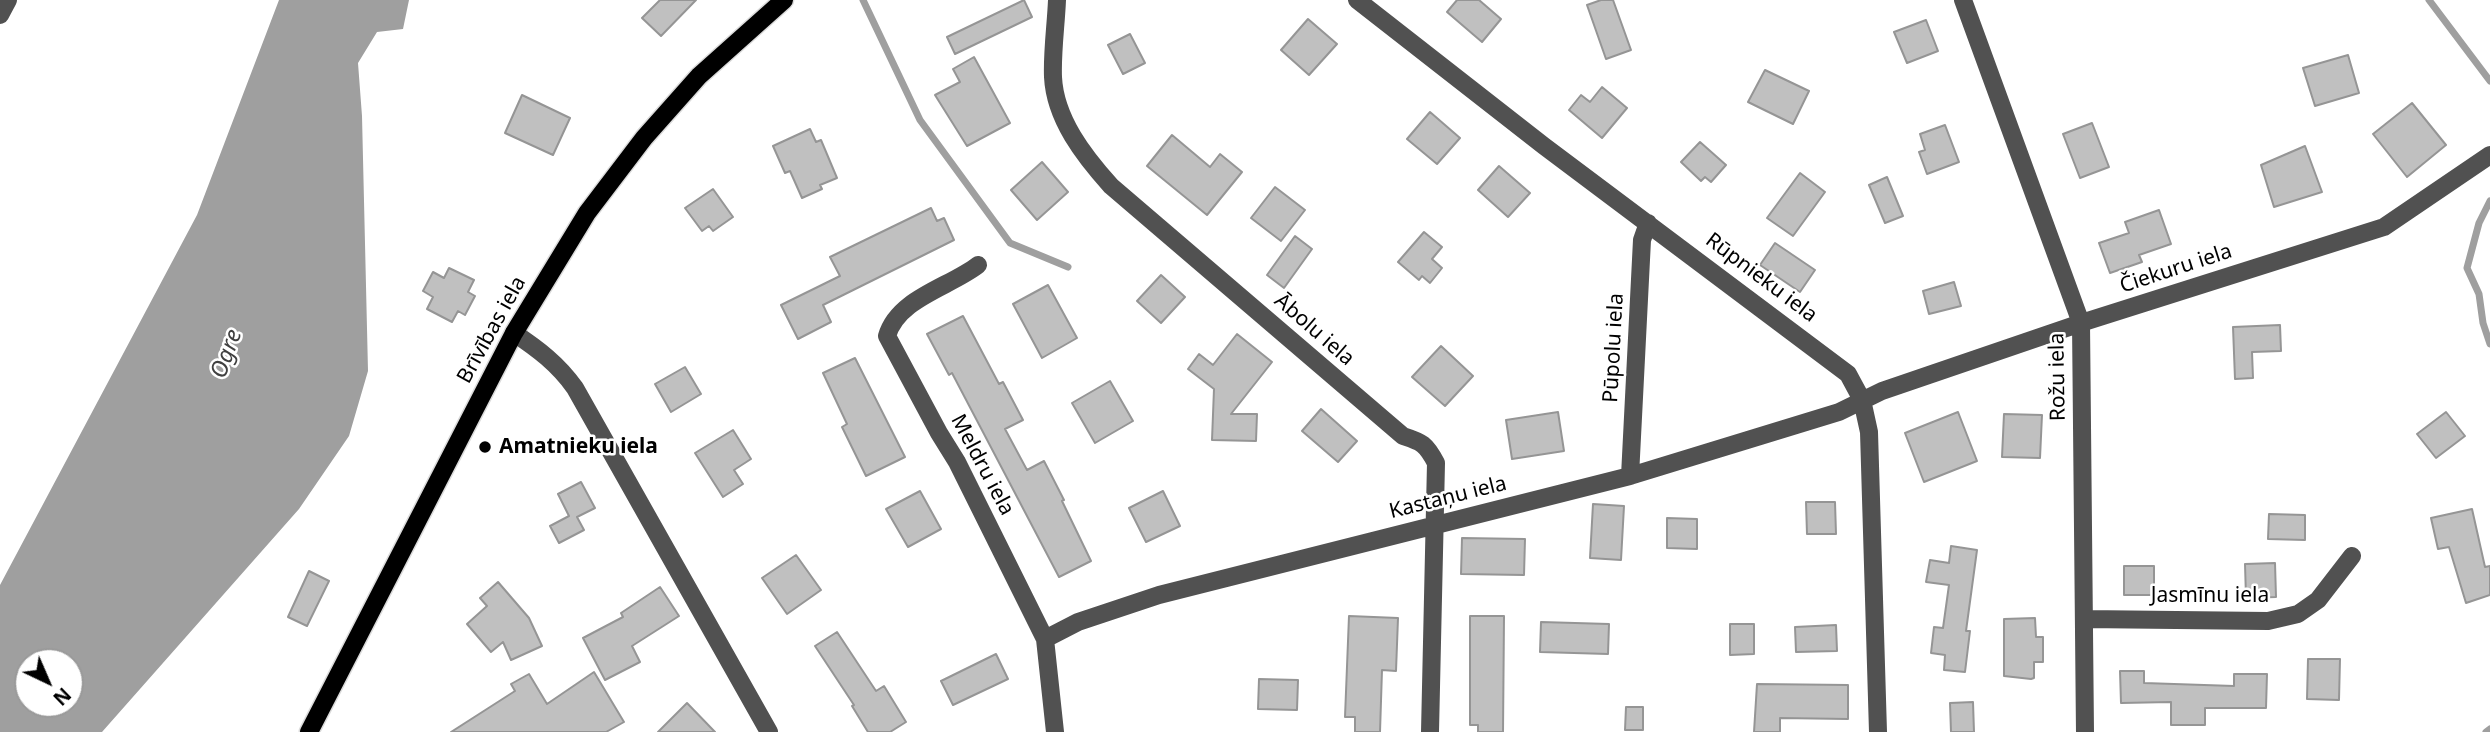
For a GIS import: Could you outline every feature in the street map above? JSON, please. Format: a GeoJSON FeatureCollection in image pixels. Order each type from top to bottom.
{"type":"FeatureCollection","features":[{"type":"Feature","properties":{"kind":"main road","name":"Brīvības iela"},"geometry":{"type":"LineString","coordinates":[[309,732],[514,333],[587,213],[638,145],[699,76],[784,0]]}},
{"type":"Feature","properties":{"kind":"street"},"geometry":{"type":"LineString","coordinates":[[0,15],[8,0]]}},
{"type":"Feature","properties":{"kind":"street","name":"Ābolu iela"},"geometry":{"type":"LineString","coordinates":[[1057,0],[1053,77],[1057,102],[1086,158],[1111,186],[1402,436],[1421,442],[1436,463],[1430,732]]}},
{"type":"Feature","properties":{"kind":"street","name":"Rūpnieku iela"},"geometry":{"type":"LineString","coordinates":[[1357,0],[1544,146],[1848,373],[1862,400],[1869,432],[1878,732]]}},
{"type":"Feature","properties":{"kind":"street","name":"Rožu iela"},"geometry":{"type":"LineString","coordinates":[[1963,0],[2081,323],[2085,732]]}},
{"type":"Feature","properties":{"kind":"street","name":"Čiekuru iela"},"geometry":{"type":"LineString","coordinates":[[1862,400],[1881,391],[2081,323],[2384,227],[2490,155]]}},
{"type":"Feature","properties":{"kind":"street","name":"Pūpolu iela"},"geometry":{"type":"LineString","coordinates":[[1630,476],[1642,240],[1648,223]]}},
{"type":"Feature","properties":{"kind":"street","name":"Meldru iela"},"geometry":{"type":"LineString","coordinates":[[978,265],[902,311],[891,324],[887,336],[957,462],[1045,639],[1055,732]]}},
{"type":"Feature","properties":{"kind":"street"},"geometry":{"type":"LineString","coordinates":[[514,333],[544,352],[575,388],[769,732]]}},
{"type":"Feature","properties":{"kind":"street","name":"Kastaņu iela"},"geometry":{"type":"LineString","coordinates":[[1045,639],[1078,622],[1159,595],[1630,476],[1839,412],[1862,400]]}},
{"type":"Feature","properties":{"kind":"street","name":"Jasmīnu iela"},"geometry":{"type":"LineString","coordinates":[[2084,619],[2268,621],[2298,614],[2318,600],[2352,556]]}},
{"type":"Feature","properties":{"kind":"water","name":"Ogre"},"geometry":{"type":"Polygon","coordinates":[[[279,0],[409,0],[403,29],[377,32],[358,63],[362,116],[368,371],[349,436],[299,509],[102,732],[0,732],[0,585],[197,215],[279,0]]]}},
{"type":"Feature","properties":{"kind":"building"},"geometry":{"type":"Polygon","coordinates":[[[660,0],[696,0],[661,36],[642,18],[660,0]]]}},
{"type":"Feature","properties":{"kind":"building"},"geometry":{"type":"Polygon","coordinates":[[[1024,0],[1032,17],[955,54],[947,37],[1024,0]]]}},
{"type":"Feature","properties":{"kind":"building"},"geometry":{"type":"Polygon","coordinates":[[[1457,0],[1479,0],[1501,19],[1482,42],[1447,12],[1457,0]]]}},
{"type":"Feature","properties":{"kind":"building"},"geometry":{"type":"Polygon","coordinates":[[[1601,0],[1613,0],[1631,50],[1606,59],[1587,5],[1601,0]]]}},
{"type":"Feature","properties":{"kind":"building"},"geometry":{"type":"Polygon","coordinates":[[[1308,19],[1337,44],[1309,75],[1281,50],[1308,19]]]}},
{"type":"Feature","properties":{"kind":"building"},"geometry":{"type":"Polygon","coordinates":[[[1926,20],[1938,51],[1907,63],[1894,32],[1926,20]]]}},
{"type":"Feature","properties":{"kind":"building"},"geometry":{"type":"Polygon","coordinates":[[[1130,34],[1145,63],[1123,74],[1108,45],[1130,34]]]}},
{"type":"Feature","properties":{"kind":"building"},"geometry":{"type":"Polygon","coordinates":[[[2348,55],[2359,93],[2315,106],[2303,68],[2348,55]]]}},
{"type":"Feature","properties":{"kind":"building"},"geometry":{"type":"Polygon","coordinates":[[[974,57],[1010,123],[967,146],[935,95],[960,82],[953,69],[974,57]]]}},
{"type":"Feature","properties":{"kind":"building"},"geometry":{"type":"Polygon","coordinates":[[[1765,70],[1809,91],[1793,124],[1748,102],[1765,70]]]}},
{"type":"Feature","properties":{"kind":"building"},"geometry":{"type":"Polygon","coordinates":[[[1602,87],[1627,108],[1602,138],[1569,110],[1581,95],[1590,102],[1602,87]]]}},
{"type":"Feature","properties":{"kind":"building"},"geometry":{"type":"Polygon","coordinates":[[[522,95],[570,118],[553,155],[505,133],[522,95]]]}},
{"type":"Feature","properties":{"kind":"building"},"geometry":{"type":"Polygon","coordinates":[[[2412,103],[2446,145],[2407,177],[2373,134],[2412,103]]]}},
{"type":"Feature","properties":{"kind":"building"},"geometry":{"type":"Polygon","coordinates":[[[1430,112],[1460,138],[1437,164],[1407,139],[1430,112]]]}},
{"type":"Feature","properties":{"kind":"building"},"geometry":{"type":"Polygon","coordinates":[[[2092,123],[2109,167],[2080,178],[2063,134],[2092,123]]]}},
{"type":"Feature","properties":{"kind":"building"},"geometry":{"type":"Polygon","coordinates":[[[1945,125],[1959,162],[1927,174],[1919,152],[1925,150],[1920,134],[1945,125]]]}},
{"type":"Feature","properties":{"kind":"building"},"geometry":{"type":"Polygon","coordinates":[[[810,129],[816,142],[821,140],[837,178],[820,185],[822,189],[802,198],[790,171],[785,173],[773,146],[810,129]]]}},
{"type":"Feature","properties":{"kind":"building"},"geometry":{"type":"Polygon","coordinates":[[[1172,135],[1210,167],[1220,154],[1242,172],[1207,215],[1147,166],[1172,135]]]}},
{"type":"Feature","properties":{"kind":"building"},"geometry":{"type":"Polygon","coordinates":[[[1700,142],[1726,165],[1711,182],[1705,177],[1701,181],[1681,162],[1700,142]]]}},
{"type":"Feature","properties":{"kind":"building"},"geometry":{"type":"Polygon","coordinates":[[[2305,146],[2322,192],[2274,207],[2261,165],[2305,146]]]}},
{"type":"Feature","properties":{"kind":"building"},"geometry":{"type":"Polygon","coordinates":[[[1042,162],[1068,192],[1037,220],[1011,190],[1042,162]]]}},
{"type":"Feature","properties":{"kind":"building"},"geometry":{"type":"Polygon","coordinates":[[[1499,166],[1530,193],[1508,217],[1478,190],[1499,166]]]}},
{"type":"Feature","properties":{"kind":"building"},"geometry":{"type":"Polygon","coordinates":[[[1800,173],[1825,192],[1793,236],[1767,218],[1800,173]]]}},
{"type":"Feature","properties":{"kind":"building"},"geometry":{"type":"Polygon","coordinates":[[[1887,177],[1903,216],[1885,223],[1869,185],[1887,177]]]}},
{"type":"Feature","properties":{"kind":"building"},"geometry":{"type":"Polygon","coordinates":[[[1275,187],[1305,210],[1281,241],[1251,218],[1275,187]]]}},
{"type":"Feature","properties":{"kind":"building"},"geometry":{"type":"Polygon","coordinates":[[[713,189],[733,217],[713,231],[709,226],[702,231],[685,208],[713,189]]]}},
{"type":"Feature","properties":{"kind":"building"},"geometry":{"type":"Polygon","coordinates":[[[931,208],[937,221],[944,218],[954,240],[823,305],[831,322],[798,339],[781,305],[840,276],[830,257],[931,208]]]}},
{"type":"Feature","properties":{"kind":"building"},"geometry":{"type":"Polygon","coordinates":[[[2159,210],[2171,244],[2139,255],[2142,262],[2110,273],[2099,243],[2129,233],[2125,222],[2159,210]]]}},
{"type":"Feature","properties":{"kind":"building"},"geometry":{"type":"Polygon","coordinates":[[[1424,232],[1442,247],[1432,259],[1442,268],[1430,283],[1422,276],[1419,280],[1398,262],[1424,232]]]}},
{"type":"Feature","properties":{"kind":"building"},"geometry":{"type":"Polygon","coordinates":[[[1295,236],[1312,249],[1284,288],[1267,275],[1295,236]]]}},
{"type":"Feature","properties":{"kind":"building"},"geometry":{"type":"Polygon","coordinates":[[[1775,243],[1815,270],[1800,292],[1760,265],[1775,243]]]}},
{"type":"Feature","properties":{"kind":"building"},"geometry":{"type":"Polygon","coordinates":[[[449,268],[474,280],[468,292],[475,296],[465,315],[458,311],[452,322],[427,309],[433,297],[423,291],[433,272],[444,278],[449,268]]]}},
{"type":"Feature","properties":{"kind":"building"},"geometry":{"type":"Polygon","coordinates":[[[1161,275],[1185,297],[1161,323],[1137,301],[1161,275]]]}},
{"type":"Feature","properties":{"kind":"building"},"geometry":{"type":"Polygon","coordinates":[[[1954,282],[1961,306],[1929,314],[1923,291],[1954,282]]]}},
{"type":"Feature","properties":{"kind":"building"},"geometry":{"type":"Polygon","coordinates":[[[1048,285],[1077,338],[1042,358],[1013,304],[1048,285]]]}},
{"type":"Feature","properties":{"kind":"building"},"geometry":{"type":"Polygon","coordinates":[[[963,316],[999,384],[1003,382],[1023,420],[1005,429],[1027,470],[1044,461],[1091,561],[1059,577],[952,373],[949,375],[927,334],[963,316]]]}},
{"type":"Feature","properties":{"kind":"building"},"geometry":{"type":"Polygon","coordinates":[[[2280,325],[2281,351],[2252,352],[2253,378],[2235,379],[2233,327],[2280,325]]]}},
{"type":"Feature","properties":{"kind":"building"},"geometry":{"type":"Polygon","coordinates":[[[1237,334],[1272,362],[1231,414],[1257,414],[1256,441],[1212,440],[1214,389],[1188,369],[1199,354],[1213,365],[1237,334]]]}},
{"type":"Feature","properties":{"kind":"building"},"geometry":{"type":"Polygon","coordinates":[[[1441,346],[1473,376],[1445,406],[1412,377],[1441,346]]]}},
{"type":"Feature","properties":{"kind":"building"},"geometry":{"type":"Polygon","coordinates":[[[855,358],[905,457],[866,476],[842,427],[847,424],[823,373],[855,358]]]}},
{"type":"Feature","properties":{"kind":"building"},"geometry":{"type":"Polygon","coordinates":[[[685,367],[701,394],[671,412],[655,384],[685,367]]]}},
{"type":"Feature","properties":{"kind":"building"},"geometry":{"type":"Polygon","coordinates":[[[1110,381],[1133,421],[1095,443],[1072,403],[1110,381]]]}},
{"type":"Feature","properties":{"kind":"building"},"geometry":{"type":"Polygon","coordinates":[[[1321,409],[1357,441],[1338,462],[1302,431],[1321,409]]]}},
{"type":"Feature","properties":{"kind":"building"},"geometry":{"type":"Polygon","coordinates":[[[1558,412],[1564,451],[1512,459],[1506,420],[1558,412]]]}},
{"type":"Feature","properties":{"kind":"building"},"geometry":{"type":"Polygon","coordinates":[[[1958,412],[1977,461],[1924,482],[1905,433],[1958,412]]]}},
{"type":"Feature","properties":{"kind":"building"},"geometry":{"type":"Polygon","coordinates":[[[2446,412],[2465,436],[2436,458],[2417,434],[2446,412]]]}},
{"type":"Feature","properties":{"kind":"building"},"geometry":{"type":"Polygon","coordinates":[[[2004,414],[2042,415],[2040,458],[2002,457],[2004,414]]]}},
{"type":"Feature","properties":{"kind":"building"},"geometry":{"type":"Polygon","coordinates":[[[733,430],[751,459],[734,470],[743,484],[723,497],[695,453],[733,430]]]}},
{"type":"Feature","properties":{"kind":"building"},"geometry":{"type":"Polygon","coordinates":[[[581,482],[595,508],[577,517],[584,530],[559,543],[550,526],[569,516],[558,494],[581,482]]]}},
{"type":"Feature","properties":{"kind":"building"},"geometry":{"type":"Polygon","coordinates":[[[920,491],[941,529],[908,547],[886,509],[920,491]]]}},
{"type":"Feature","properties":{"kind":"building"},"geometry":{"type":"Polygon","coordinates":[[[1163,491],[1180,526],[1146,542],[1129,508],[1163,491]]]}},
{"type":"Feature","properties":{"kind":"building"},"geometry":{"type":"Polygon","coordinates":[[[1806,502],[1835,502],[1836,534],[1807,534],[1806,502]]]}},
{"type":"Feature","properties":{"kind":"building"},"geometry":{"type":"Polygon","coordinates":[[[1593,504],[1624,506],[1621,560],[1590,558],[1593,504]]]}},
{"type":"Feature","properties":{"kind":"building"},"geometry":{"type":"Polygon","coordinates":[[[2472,509],[2485,567],[2490,566],[2490,595],[2466,603],[2449,547],[2438,549],[2431,518],[2472,509]]]}},
{"type":"Feature","properties":{"kind":"building"},"geometry":{"type":"Polygon","coordinates":[[[2269,514],[2305,515],[2305,540],[2268,539],[2269,514]]]}},
{"type":"Feature","properties":{"kind":"building"},"geometry":{"type":"Polygon","coordinates":[[[1667,518],[1697,519],[1697,549],[1667,548],[1667,518]]]}},
{"type":"Feature","properties":{"kind":"building"},"geometry":{"type":"Polygon","coordinates":[[[1462,538],[1525,539],[1524,575],[1461,574],[1462,538]]]}},
{"type":"Feature","properties":{"kind":"building"},"geometry":{"type":"Polygon","coordinates":[[[1951,546],[1977,550],[1966,631],[1970,631],[1965,672],[1944,670],[1945,655],[1931,653],[1934,627],[1943,628],[1949,585],[1926,582],[1930,560],[1949,563],[1951,546]]]}},
{"type":"Feature","properties":{"kind":"building"},"geometry":{"type":"Polygon","coordinates":[[[796,555],[821,590],[787,614],[762,578],[796,555]]]}},
{"type":"Feature","properties":{"kind":"building"},"geometry":{"type":"Polygon","coordinates":[[[2275,563],[2276,597],[2246,598],[2245,564],[2275,563]]]}},
{"type":"Feature","properties":{"kind":"building"},"geometry":{"type":"Polygon","coordinates":[[[2124,566],[2154,566],[2154,595],[2124,595],[2124,566]]]}},
{"type":"Feature","properties":{"kind":"building"},"geometry":{"type":"Polygon","coordinates":[[[309,571],[329,581],[307,626],[288,617],[309,571]]]}},
{"type":"Feature","properties":{"kind":"building"},"geometry":{"type":"Polygon","coordinates":[[[498,582],[529,618],[542,646],[511,660],[503,642],[491,652],[467,624],[487,606],[480,598],[498,582]]]}},
{"type":"Feature","properties":{"kind":"building"},"geometry":{"type":"Polygon","coordinates":[[[660,587],[679,616],[632,646],[640,662],[605,680],[583,638],[623,617],[621,613],[660,587]]]}},
{"type":"Feature","properties":{"kind":"building"},"geometry":{"type":"Polygon","coordinates":[[[1349,616],[1398,618],[1396,671],[1382,670],[1380,732],[1355,732],[1355,717],[1345,717],[1349,616]]]}},
{"type":"Feature","properties":{"kind":"building"},"geometry":{"type":"Polygon","coordinates":[[[1470,616],[1504,616],[1503,732],[1478,732],[1478,725],[1470,725],[1470,616]]]}},
{"type":"Feature","properties":{"kind":"building"},"geometry":{"type":"Polygon","coordinates":[[[2035,618],[2036,637],[2043,637],[2043,662],[2034,662],[2034,678],[2004,676],[2004,619],[2035,618]]]}},
{"type":"Feature","properties":{"kind":"building"},"geometry":{"type":"Polygon","coordinates":[[[1541,622],[1609,624],[1608,654],[1540,652],[1541,622]]]}},
{"type":"Feature","properties":{"kind":"building"},"geometry":{"type":"Polygon","coordinates":[[[1730,624],[1754,624],[1754,654],[1730,655],[1730,624]]]}},
{"type":"Feature","properties":{"kind":"building"},"geometry":{"type":"Polygon","coordinates":[[[1836,625],[1837,651],[1796,652],[1795,627],[1836,625]]]}},
{"type":"Feature","properties":{"kind":"building"},"geometry":{"type":"Polygon","coordinates":[[[837,632],[876,691],[884,686],[906,722],[890,732],[868,732],[852,706],[854,705],[815,646],[837,632]]]}},
{"type":"Feature","properties":{"kind":"building"},"geometry":{"type":"Polygon","coordinates":[[[996,654],[1008,679],[953,705],[941,681],[996,654]]]}},
{"type":"Feature","properties":{"kind":"building"},"geometry":{"type":"Polygon","coordinates":[[[2308,659],[2340,659],[2339,700],[2307,699],[2308,659]]]}},
{"type":"Feature","properties":{"kind":"building"},"geometry":{"type":"Polygon","coordinates":[[[2120,671],[2144,671],[2144,683],[2234,686],[2234,674],[2267,674],[2266,708],[2205,708],[2205,725],[2171,725],[2171,702],[2121,703],[2120,671]]]}},
{"type":"Feature","properties":{"kind":"building"},"geometry":{"type":"Polygon","coordinates":[[[594,672],[624,722],[606,732],[451,732],[515,691],[511,684],[529,674],[547,704],[594,672]]]}},
{"type":"Feature","properties":{"kind":"building"},"geometry":{"type":"Polygon","coordinates":[[[1259,679],[1298,680],[1297,710],[1258,709],[1259,679]]]}},
{"type":"Feature","properties":{"kind":"building"},"geometry":{"type":"Polygon","coordinates":[[[1757,684],[1848,685],[1848,719],[1780,718],[1780,732],[1754,732],[1757,684]]]}},
{"type":"Feature","properties":{"kind":"building"},"geometry":{"type":"Polygon","coordinates":[[[1973,702],[1974,732],[1951,732],[1950,703],[1973,702]]]}},
{"type":"Feature","properties":{"kind":"building"},"geometry":{"type":"Polygon","coordinates":[[[687,703],[715,732],[658,732],[687,703]]]}},
{"type":"Feature","properties":{"kind":"building"},"geometry":{"type":"Polygon","coordinates":[[[1626,707],[1643,707],[1643,730],[1625,730],[1626,707]]]}},
{"type":"Feature","properties":{"kind":"waterway"},"geometry":{"type":"LineString","coordinates":[[863,0],[920,120],[1010,243],[1068,267]]}},
{"type":"Feature","properties":{"kind":"waterway"},"geometry":{"type":"LineString","coordinates":[[2429,0],[2490,81]]}},
{"type":"Feature","properties":{"kind":"waterway"},"geometry":{"type":"LineString","coordinates":[[2490,201],[2479,223],[2467,268],[2479,294],[2483,323],[2490,344]]}},
{"type":"Feature","properties":{"kind":"waterway"},"geometry":{"type":"LineString","coordinates":[[2486,732],[2490,729]]}},
{"type":"Feature","properties":{"kind":"place","name":"Amatnieku iela"},"geometry":{"type":"Point","coordinates":[485,447]}}]}
